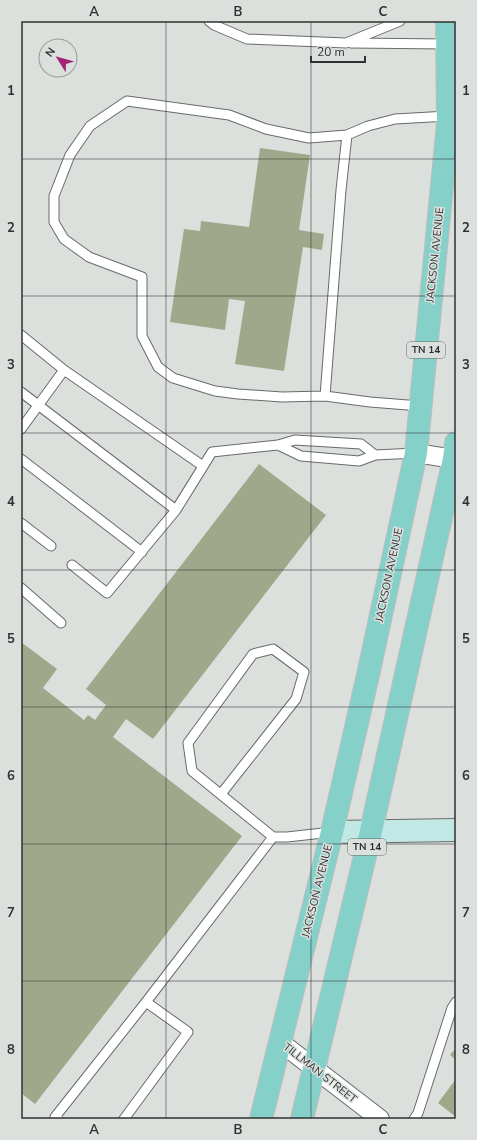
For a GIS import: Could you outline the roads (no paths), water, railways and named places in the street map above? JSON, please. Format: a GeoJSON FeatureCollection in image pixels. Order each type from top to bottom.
{"type":"FeatureCollection","features":[{"type":"Feature","properties":{"kind":"main road","name":"JACKSON AVENUE"},"geometry":{"type":"LineString","coordinates":[[261,1119],[332,832],[416,453],[447,132],[448,21]]}},
{"type":"Feature","properties":{"kind":"main road","name":"TN 14"},"geometry":{"type":"LineString","coordinates":[[302,1119],[370,831],[455,451]]}},
{"type":"Feature","properties":{"kind":"street"},"geometry":{"type":"LineString","coordinates":[[416,453],[455,451]]}},
{"type":"Feature","properties":{"kind":"street"},"geometry":{"type":"LineString","coordinates":[[332,832],[456,830]]}},
{"type":"Feature","properties":{"kind":"street","name":"TILLMAN STREET"},"geometry":{"type":"LineString","coordinates":[[280,1042],[380,1119]]}},
{"type":"Feature","properties":{"kind":"lane"},"geometry":{"type":"LineString","coordinates":[[209,21],[214,25],[247,39],[346,43],[447,44]]}},
{"type":"Feature","properties":{"kind":"lane"},"geometry":{"type":"LineString","coordinates":[[346,43],[400,21]]}},
{"type":"Feature","properties":{"kind":"lane"},"geometry":{"type":"LineString","coordinates":[[420,406],[370,402],[325,396],[282,397],[238,394],[215,391],[173,378],[158,367],[142,336],[142,277],[89,257],[64,239],[54,222],[54,196],[70,155],[90,126],[127,101],[229,115],[266,129],[310,138],[347,135],[368,126],[395,119],[448,116]]}},
{"type":"Feature","properties":{"kind":"lane"},"geometry":{"type":"LineString","coordinates":[[325,396],[341,190],[347,135]]}},
{"type":"Feature","properties":{"kind":"lane"},"geometry":{"type":"LineString","coordinates":[[21,335],[64,370],[203,466]]}},
{"type":"Feature","properties":{"kind":"lane"},"geometry":{"type":"LineString","coordinates":[[21,429],[64,370]]}},
{"type":"Feature","properties":{"kind":"lane"},"geometry":{"type":"LineString","coordinates":[[21,392],[176,510]]}},
{"type":"Feature","properties":{"kind":"lane"},"geometry":{"type":"LineString","coordinates":[[72,565],[107,593],[176,510],[212,452],[278,445],[295,440],[361,444],[375,455]]}},
{"type":"Feature","properties":{"kind":"lane"},"geometry":{"type":"LineString","coordinates":[[278,445],[302,456],[359,461],[375,455],[416,453]]}},
{"type":"Feature","properties":{"kind":"lane"},"geometry":{"type":"LineString","coordinates":[[21,459],[142,552]]}},
{"type":"Feature","properties":{"kind":"lane"},"geometry":{"type":"LineString","coordinates":[[21,522],[51,546]]}},
{"type":"Feature","properties":{"kind":"lane"},"geometry":{"type":"LineString","coordinates":[[21,588],[61,622]]}},
{"type":"Feature","properties":{"kind":"lane"},"geometry":{"type":"LineString","coordinates":[[221,794],[296,699],[304,672],[274,649],[253,654],[188,743],[192,771],[273,837],[332,832]]}},
{"type":"Feature","properties":{"kind":"lane"},"geometry":{"type":"LineString","coordinates":[[56,1118],[273,837]]}},
{"type":"Feature","properties":{"kind":"lane"},"geometry":{"type":"LineString","coordinates":[[124,1119],[188,1032],[146,1002]]}},
{"type":"Feature","properties":{"kind":"lane"},"geometry":{"type":"LineString","coordinates":[[414,1119],[418,1113],[452,1008],[456,1002]]}}]}
